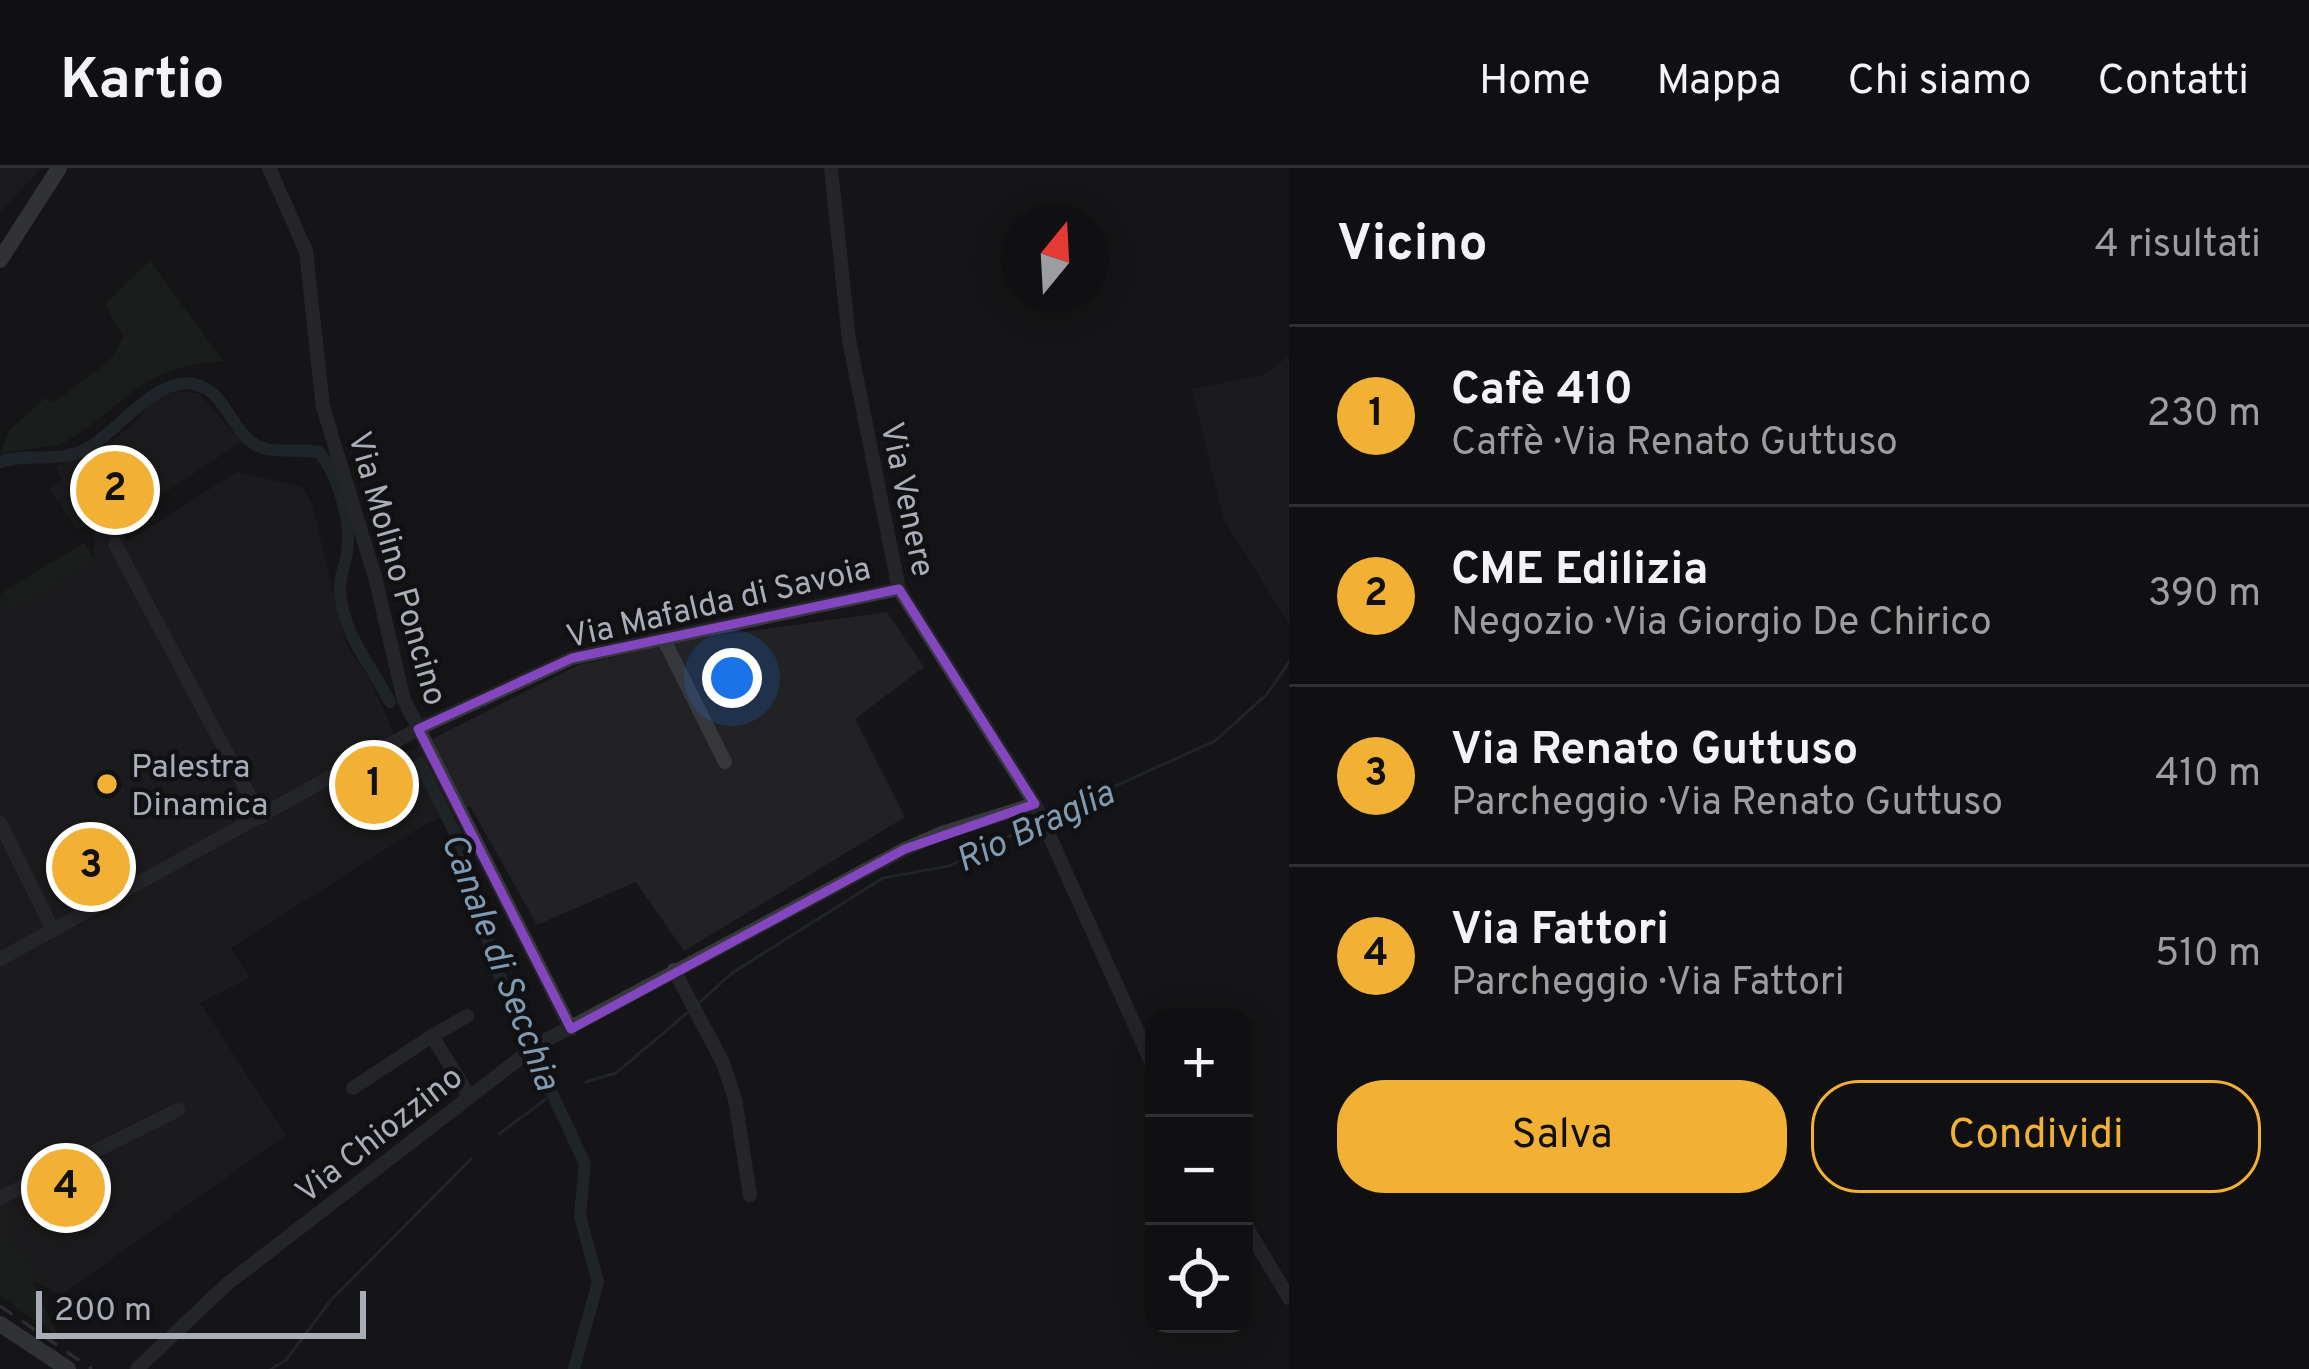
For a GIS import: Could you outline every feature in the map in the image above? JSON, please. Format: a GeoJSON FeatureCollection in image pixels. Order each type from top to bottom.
{"type":"FeatureCollection","features":[{"type":"Feature","properties":{"kind":"main road"},"geometry":{"type":"LineString","coordinates":[[0,260],[58,168]]}},
{"type":"Feature","properties":{"kind":"main road"},"geometry":{"type":"LineString","coordinates":[[0,1324],[68,1369]]}},
{"type":"Feature","properties":{"kind":"street","name":"Via Molino Poncino"},"geometry":{"type":"LineString","coordinates":[[269,168],[306,251],[323,407],[375,577],[404,700],[571,1028]]}},
{"type":"Feature","properties":{"kind":"street","name":"Via Venere"},"geometry":{"type":"LineString","coordinates":[[831,168],[849,340],[899,590],[1040,814],[1145,1048]]}},
{"type":"Feature","properties":{"kind":"street"},"geometry":{"type":"LineString","coordinates":[[115,544],[261,817]]}},
{"type":"Feature","properties":{"kind":"street","name":"Via Mafalda di Savoia"},"geometry":{"type":"LineString","coordinates":[[0,959],[418,729],[572,658],[899,590]]}},
{"type":"Feature","properties":{"kind":"street"},"geometry":{"type":"LineString","coordinates":[[663,638],[725,763]]}},
{"type":"Feature","properties":{"kind":"street","name":"Via Chiozzino"},"geometry":{"type":"LineString","coordinates":[[137,1369],[227,1284],[532,1048],[905,849],[1040,814]]}},
{"type":"Feature","properties":{"kind":"street"},"geometry":{"type":"LineString","coordinates":[[0,823],[53,930]]}},
{"type":"Feature","properties":{"kind":"street"},"geometry":{"type":"LineString","coordinates":[[674,970],[706,1028],[735,1099],[750,1195]]}},
{"type":"Feature","properties":{"kind":"street"},"geometry":{"type":"LineString","coordinates":[[353,1088],[467,1016]]}},
{"type":"Feature","properties":{"kind":"street"},"geometry":{"type":"LineString","coordinates":[[432,1036],[468,1094]]}},
{"type":"Feature","properties":{"kind":"street"},"geometry":{"type":"LineString","coordinates":[[0,1198],[178,1109]]}},
{"type":"Feature","properties":{"kind":"street"},"geometry":{"type":"LineString","coordinates":[[1245,1225],[1289,1298]]}},
{"type":"Feature","properties":{"kind":"highlighted area"},"geometry":{"type":"Polygon","coordinates":[[[899,589],[1035,804],[905,849],[571,1029],[418,729],[572,658],[899,589]]]}},
{"type":"Feature","properties":{"kind":"shaded area"},"geometry":{"type":"Polygon","coordinates":[[[0,168],[41,168],[0,213],[0,168]]]}},
{"type":"Feature","properties":{"kind":"shaded area"},"geometry":{"type":"Polygon","coordinates":[[[150,261],[223,361],[152,379],[65,442],[0,455],[9,431],[45,398],[54,402],[109,361],[124,338],[105,304],[150,261]]]}},
{"type":"Feature","properties":{"kind":"shaded area"},"geometry":{"type":"Polygon","coordinates":[[[1289,356],[1289,624],[1224,520],[1192,389],[1263,375],[1289,356]]]}},
{"type":"Feature","properties":{"kind":"shaded area"},"geometry":{"type":"Polygon","coordinates":[[[176,391],[200,394],[241,442],[116,525],[128,541],[237,472],[302,487],[312,504],[346,646],[370,680],[403,754],[578,665],[694,639],[887,612],[924,667],[855,719],[905,817],[684,951],[636,882],[537,925],[470,806],[425,824],[231,948],[250,978],[200,1003],[286,1135],[61,1295],[0,1264],[0,594],[84,543],[94,557],[94,532],[87,524],[77,530],[49,489],[63,480],[56,467],[110,443],[153,399],[176,391]]]}},
{"type":"Feature","properties":{"kind":"shaded area"},"geometry":{"type":"Polygon","coordinates":[[[84,543],[94,560],[11,610],[3,592],[84,543]]]}},
{"type":"Feature","properties":{"kind":"shaded area"},"geometry":{"type":"Polygon","coordinates":[[[6,1206],[8,1242],[32,1270],[34,1286],[58,1336],[0,1296],[0,1209],[6,1206]]]}},
{"type":"Feature","properties":{"kind":"waterway","name":"Canale di Secchia"},"geometry":{"type":"LineString","coordinates":[[0,462],[79,452],[155,395],[183,383],[208,390],[253,443],[268,449],[319,452],[332,473],[345,513],[348,540],[340,584],[346,620],[390,702]]}},
{"type":"Feature","properties":{"kind":"waterway","name":"Rio Braglia"},"geometry":{"type":"LineString","coordinates":[[1049,816],[1215,741],[1267,694],[1289,662]]}},
{"type":"Feature","properties":{"kind":"waterway","name":"Canale di Secchia"},"geometry":{"type":"LineString","coordinates":[[420,763],[461,845],[495,964],[518,1020],[585,1164],[580,1216],[598,1282],[574,1369]]}},
{"type":"Feature","properties":{"kind":"waterway","name":"Rio Braglia"},"geometry":{"type":"LineString","coordinates":[[699,1003],[732,973],[883,878],[949,866],[1036,823]]}},
{"type":"Feature","properties":{"kind":"waterway","name":"Rio Braglia"},"geometry":{"type":"LineString","coordinates":[[586,1082],[616,1073],[687,1013]]}},
{"type":"Feature","properties":{"kind":"waterway","name":"Rio Braglia"},"geometry":{"type":"LineString","coordinates":[[499,1134],[546,1099]]}},
{"type":"Feature","properties":{"kind":"waterway","name":"Rio Braglia"},"geometry":{"type":"LineString","coordinates":[[271,1369],[286,1360],[331,1300],[471,1159]]}},
{"type":"Feature","properties":{"kind":"railway"},"geometry":{"type":"LineString","coordinates":[[0,1306],[92,1369]]}},
{"type":"Feature","properties":{"kind":"place","name":"CME Edilizia"},"geometry":{"type":"Point","coordinates":[115,490]}},
{"type":"Feature","properties":{"kind":"place","name":"Palestra Dinamica"},"geometry":{"type":"Point","coordinates":[107,784]}},
{"type":"Feature","properties":{"kind":"place","name":"Cafè 410"},"geometry":{"type":"Point","coordinates":[374,785]}},
{"type":"Feature","properties":{"kind":"place","name":"Via Renato Guttuso"},"geometry":{"type":"Point","coordinates":[91,867]}},
{"type":"Feature","properties":{"kind":"place","name":"Via Fattori"},"geometry":{"type":"Point","coordinates":[66,1188]}}]}
